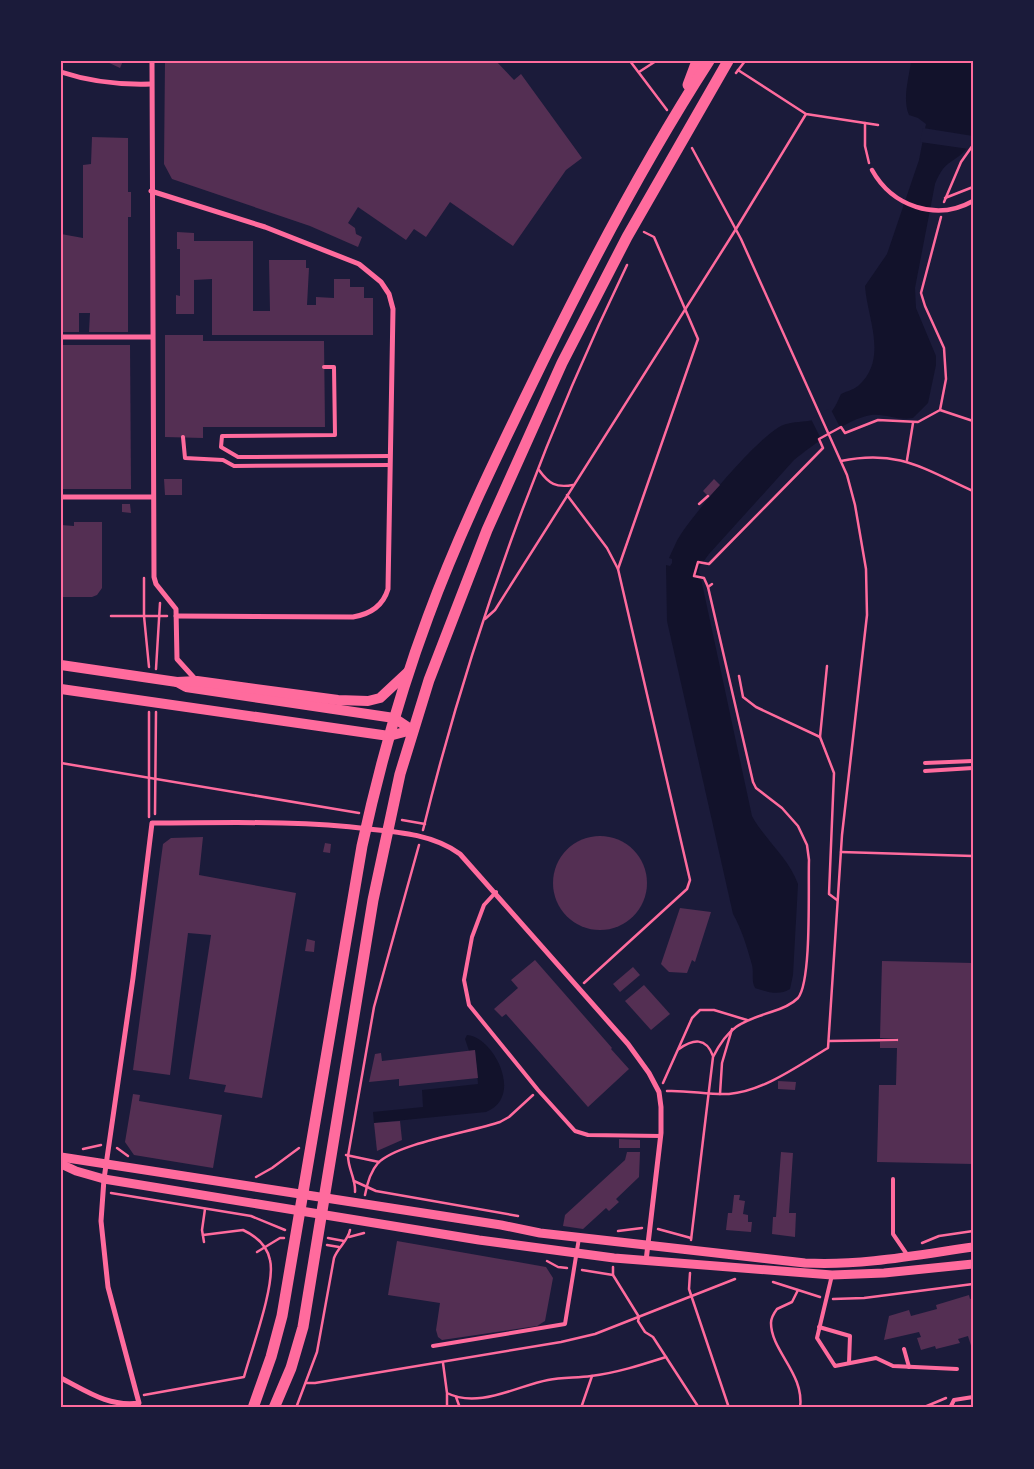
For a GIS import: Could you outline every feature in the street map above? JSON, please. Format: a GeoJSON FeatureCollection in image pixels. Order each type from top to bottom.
{"type":"FeatureCollection","features":[{"type":"Feature","properties":{"kind":"main road"},"geometry":{"type":"LineString","coordinates":[[680,106],[697,61]]}},
{"type":"Feature","properties":{"kind":"main road"},"geometry":{"type":"LineString","coordinates":[[253,1408],[271,1358],[282,1316],[362,846],[379,771],[409,671],[444,576],[494,462],[575,298],[680,106],[709,61]]}},
{"type":"Feature","properties":{"kind":"main road"},"geometry":{"type":"LineString","coordinates":[[274,1408],[291,1368],[301,1336],[326,1197],[382,850],[412,730],[464,586],[541,407],[602,283],[675,150],[730,64]]}},
{"type":"Feature","properties":{"kind":"main road"},"geometry":{"type":"LineString","coordinates":[[61,665],[149,679],[177,682],[197,681],[338,700],[368,701],[380,698],[409,671]]}},
{"type":"Feature","properties":{"kind":"main road"},"geometry":{"type":"LineString","coordinates":[[177,682],[186,687],[394,718],[412,730]]}},
{"type":"Feature","properties":{"kind":"main road"},"geometry":{"type":"LineString","coordinates":[[61,689],[389,736],[412,730]]}},
{"type":"Feature","properties":{"kind":"street"},"geometry":{"type":"LineString","coordinates":[[152,61],[151,191],[154,577],[156,584],[175,606],[177,659],[197,681]]}},
{"type":"Feature","properties":{"kind":"street"},"geometry":{"type":"LineString","coordinates":[[61,72],[111,84],[151,84]]}},
{"type":"Feature","properties":{"kind":"street"},"geometry":{"type":"LineString","coordinates":[[872,170],[888,192],[902,202],[920,209],[946,210],[973,201]]}},
{"type":"Feature","properties":{"kind":"street"},"geometry":{"type":"LineString","coordinates":[[151,191],[265,227],[325,249],[359,264],[381,282],[389,294],[393,308],[388,589],[382,602],[376,609],[353,617],[176,616]]}},
{"type":"Feature","properties":{"kind":"street"},"geometry":{"type":"LineString","coordinates":[[61,337],[152,337]]}},
{"type":"Feature","properties":{"kind":"street"},"geometry":{"type":"LineString","coordinates":[[61,497],[153,497]]}},
{"type":"Feature","properties":{"kind":"street"},"geometry":{"type":"LineString","coordinates":[[61,1378],[109,1402],[122,1405],[139,1403],[108,1287],[101,1221],[106,1162],[133,978],[152,823],[325,824],[422,837],[444,844],[460,854],[496,892],[639,1058],[659,1092],[661,1136],[646,1260]]}},
{"type":"Feature","properties":{"kind":"street"},"geometry":{"type":"LineString","coordinates":[[61,1157],[106,1162],[579,1238],[833,1265],[909,1257],[973,1247]]}},
{"type":"Feature","properties":{"kind":"street"},"geometry":{"type":"LineString","coordinates":[[61,1164],[76,1171],[104,1179],[577,1254],[832,1275],[876,1274],[973,1264]]}},
{"type":"Feature","properties":{"kind":"lane"},"geometry":{"type":"LineString","coordinates":[[324,367],[334,367],[335,435],[222,436],[221,447],[238,456],[390,456]]}},
{"type":"Feature","properties":{"kind":"lane"},"geometry":{"type":"LineString","coordinates":[[183,437],[185,458],[223,460],[234,466],[390,465]]}},
{"type":"Feature","properties":{"kind":"lane"},"geometry":{"type":"LineString","coordinates":[[925,763],[973,761]]}},
{"type":"Feature","properties":{"kind":"lane"},"geometry":{"type":"LineString","coordinates":[[925,771],[973,768]]}},
{"type":"Feature","properties":{"kind":"lane"},"geometry":{"type":"LineString","coordinates":[[496,892],[484,905],[472,936],[465,966],[466,998],[474,1012],[571,1127],[584,1135],[661,1136]]}},
{"type":"Feature","properties":{"kind":"lane"},"geometry":{"type":"LineString","coordinates":[[893,1179],[893,1234],[901,1249],[909,1257]]}},
{"type":"Feature","properties":{"kind":"lane"},"geometry":{"type":"LineString","coordinates":[[433,1346],[565,1324],[579,1238]]}},
{"type":"Feature","properties":{"kind":"lane"},"geometry":{"type":"LineString","coordinates":[[832,1275],[817,1338],[835,1366],[876,1358],[893,1366],[957,1369]]}},
{"type":"Feature","properties":{"kind":"lane"},"geometry":{"type":"LineString","coordinates":[[819,1327],[850,1336],[849,1364]]}},
{"type":"Feature","properties":{"kind":"lane"},"geometry":{"type":"LineString","coordinates":[[904,1349],[909,1367]]}},
{"type":"Feature","properties":{"kind":"lane"},"geometry":{"type":"LineString","coordinates":[[950,1408],[954,1400],[973,1397]]}},
{"type":"Feature","properties":{"kind":"path"},"geometry":{"type":"LineString","coordinates":[[630,61],[639,72],[656,61]]}},
{"type":"Feature","properties":{"kind":"path"},"geometry":{"type":"LineString","coordinates":[[730,64],[806,114],[878,125]]}},
{"type":"Feature","properties":{"kind":"path"},"geometry":{"type":"LineString","coordinates":[[484,620],[495,610],[736,229],[806,114]]}},
{"type":"Feature","properties":{"kind":"path"},"geometry":{"type":"LineString","coordinates":[[865,123],[867,158]]}},
{"type":"Feature","properties":{"kind":"path"},"geometry":{"type":"LineString","coordinates":[[943,207],[961,162],[973,145]]}},
{"type":"Feature","properties":{"kind":"path"},"geometry":{"type":"LineString","coordinates":[[945,198],[973,187]]}},
{"type":"Feature","properties":{"kind":"path"},"geometry":{"type":"LineString","coordinates":[[691,1245],[713,1057],[732,1029],[747,1020],[786,1006],[797,998],[802,990],[806,960],[808,854],[803,834],[798,826],[782,808],[756,788],[753,782],[708,586],[704,578],[694,576],[698,562],[707,564],[714,559],[823,447],[819,438],[841,427],[844,432],[878,420],[913,423],[930,418],[940,410],[946,379],[944,348],[925,306],[922,293],[941,217]]}},
{"type":"Feature","properties":{"kind":"path"},"geometry":{"type":"LineString","coordinates":[[733,223],[842,460],[857,512],[868,591],[841,852],[830,1041],[828,1048],[756,1087],[742,1092],[718,1094],[680,1090],[659,1092],[692,1018],[700,1010],[714,1010],[747,1020]]}},
{"type":"Feature","properties":{"kind":"path"},"geometry":{"type":"LineString","coordinates":[[618,569],[698,339],[686,307],[654,237],[644,232],[640,239]]}},
{"type":"Feature","properties":{"kind":"path"},"geometry":{"type":"LineString","coordinates":[[396,819],[425,824],[451,728],[484,620],[576,378],[629,262]]}},
{"type":"Feature","properties":{"kind":"path"},"geometry":{"type":"LineString","coordinates":[[973,374],[973,391]]}},
{"type":"Feature","properties":{"kind":"path"},"geometry":{"type":"LineString","coordinates":[[940,410],[973,421]]}},
{"type":"Feature","properties":{"kind":"path"},"geometry":{"type":"LineString","coordinates":[[907,460],[913,423]]}},
{"type":"Feature","properties":{"kind":"path"},"geometry":{"type":"LineString","coordinates":[[842,460],[863,457],[907,460],[973,491]]}},
{"type":"Feature","properties":{"kind":"path"},"geometry":{"type":"LineString","coordinates":[[540,470],[551,484],[574,485]]}},
{"type":"Feature","properties":{"kind":"path"},"geometry":{"type":"LineString","coordinates":[[567,495],[607,548],[618,569],[690,880],[687,888],[579,988]]}},
{"type":"Feature","properties":{"kind":"path"},"geometry":{"type":"LineString","coordinates":[[699,504],[708,496]]}},
{"type":"Feature","properties":{"kind":"path"},"geometry":{"type":"LineString","coordinates":[[714,559],[719,564]]}},
{"type":"Feature","properties":{"kind":"path"},"geometry":{"type":"LineString","coordinates":[[144,575],[144,616],[149,646],[149,679]]}},
{"type":"Feature","properties":{"kind":"path"},"geometry":{"type":"LineString","coordinates":[[708,586],[712,584]]}},
{"type":"Feature","properties":{"kind":"path"},"geometry":{"type":"LineString","coordinates":[[111,616],[176,616]]}},
{"type":"Feature","properties":{"kind":"path"},"geometry":{"type":"LineString","coordinates":[[827,666],[820,736],[834,773],[829,894],[837,900]]}},
{"type":"Feature","properties":{"kind":"path"},"geometry":{"type":"LineString","coordinates":[[739,676],[743,697],[756,708],[820,736]]}},
{"type":"Feature","properties":{"kind":"path"},"geometry":{"type":"LineString","coordinates":[[149,702],[149,816],[152,823]]}},
{"type":"Feature","properties":{"kind":"path"},"geometry":{"type":"LineString","coordinates":[[61,763],[367,814]]}},
{"type":"Feature","properties":{"kind":"path"},"geometry":{"type":"LineString","coordinates":[[422,837],[374,1007],[348,1156],[348,1168],[354,1181],[366,1188],[522,1218]]}},
{"type":"Feature","properties":{"kind":"path"},"geometry":{"type":"LineString","coordinates":[[841,852],[973,856]]}},
{"type":"Feature","properties":{"kind":"path"},"geometry":{"type":"LineString","coordinates":[[718,1094],[722,1063],[732,1029]]}},
{"type":"Feature","properties":{"kind":"path"},"geometry":{"type":"LineString","coordinates":[[830,1041],[897,1040]]}},
{"type":"Feature","properties":{"kind":"path"},"geometry":{"type":"LineString","coordinates":[[678,1049],[690,1042],[701,1041],[708,1045],[713,1057]]}},
{"type":"Feature","properties":{"kind":"path"},"geometry":{"type":"LineString","coordinates":[[366,1188],[370,1176],[379,1162],[404,1149],[505,1120],[538,1090]]}},
{"type":"Feature","properties":{"kind":"path"},"geometry":{"type":"LineString","coordinates":[[76,1149],[97,1144],[120,1149],[127,1156],[134,1158]]}},
{"type":"Feature","properties":{"kind":"path"},"geometry":{"type":"LineString","coordinates":[[252,1178],[265,1173],[290,1154]]}},
{"type":"Feature","properties":{"kind":"path"},"geometry":{"type":"LineString","coordinates":[[348,1156],[379,1162]]}},
{"type":"Feature","properties":{"kind":"path"},"geometry":{"type":"LineString","coordinates":[[103,1191],[260,1218],[282,1230],[280,1238],[258,1252]]}},
{"type":"Feature","properties":{"kind":"path"},"geometry":{"type":"LineString","coordinates":[[204,1242],[205,1209]]}},
{"type":"Feature","properties":{"kind":"path"},"geometry":{"type":"LineString","coordinates":[[616,1231],[650,1228],[695,1239]]}},
{"type":"Feature","properties":{"kind":"path"},"geometry":{"type":"LineString","coordinates":[[138,1396],[244,1377],[271,1273],[270,1259],[265,1247],[254,1236],[243,1230],[203,1235]]}},
{"type":"Feature","properties":{"kind":"path"},"geometry":{"type":"LineString","coordinates":[[901,1249],[939,1236],[973,1231]]}},
{"type":"Feature","properties":{"kind":"path"},"geometry":{"type":"LineString","coordinates":[[966,1232],[967,1239]]}},
{"type":"Feature","properties":{"kind":"path"},"geometry":{"type":"LineString","coordinates":[[296,1408],[317,1352],[334,1258],[340,1247],[349,1237]]}},
{"type":"Feature","properties":{"kind":"path"},"geometry":{"type":"LineString","coordinates":[[690,1271],[689,1289],[729,1408]]}},
{"type":"Feature","properties":{"kind":"path"},"geometry":{"type":"LineString","coordinates":[[613,1275],[639,1318],[638,1321],[645,1332],[653,1337],[699,1408]]}},
{"type":"Feature","properties":{"kind":"path"},"geometry":{"type":"LineString","coordinates":[[306,1383],[561,1342],[595,1334],[639,1318],[704,1289],[738,1279]]}},
{"type":"Feature","properties":{"kind":"path"},"geometry":{"type":"LineString","coordinates":[[772,1282],[826,1299],[864,1298],[973,1284]]}},
{"type":"Feature","properties":{"kind":"path"},"geometry":{"type":"LineString","coordinates":[[798,1290],[792,1302],[777,1309],[771,1324],[774,1336],[799,1386],[800,1408]]}},
{"type":"Feature","properties":{"kind":"path"},"geometry":{"type":"LineString","coordinates":[[446,1393],[471,1399],[511,1392],[548,1380],[592,1376],[630,1368],[666,1357]]}},
{"type":"Feature","properties":{"kind":"path"},"geometry":{"type":"LineString","coordinates":[[442,1362],[447,1408]]}},
{"type":"Feature","properties":{"kind":"path"},"geometry":{"type":"LineString","coordinates":[[581,1408],[592,1376]]}},
{"type":"Feature","properties":{"kind":"path"},"geometry":{"type":"LineString","coordinates":[[456,1396],[460,1408]]}},
{"type":"Feature","properties":{"kind":"path"},"geometry":{"type":"LineString","coordinates":[[922,1408],[941,1398],[948,1397],[954,1400]]}},
{"type":"Feature","properties":{"kind":"shaded area"},"geometry":{"type":"Polygon","coordinates":[[[911,61],[973,61],[974,119],[971,140],[963,153],[943,169],[935,184],[915,288],[916,308],[936,356],[936,365],[928,403],[913,418],[902,419],[881,415],[862,417],[841,427],[811,447],[794,460],[709,554],[700,566],[698,573],[700,574],[752,816],[783,857],[798,884],[793,975],[790,989],[773,993],[755,988],[752,965],[742,932],[733,914],[667,621],[666,565],[670,566],[672,563],[672,559],[669,558],[689,523],[713,493],[756,446],[785,424],[820,419],[826,416],[832,411],[841,394],[858,386],[867,375],[872,363],[874,338],[865,286],[887,254],[919,160],[926,124],[918,118],[909,115],[907,109],[906,95],[911,61]]]}},
{"type":"Feature","properties":{"kind":"shaded area"},"geometry":{"type":"Polygon","coordinates":[[[467,1035],[477,1038],[486,1045],[495,1056],[501,1068],[504,1081],[503,1094],[497,1104],[486,1112],[374,1123],[373,1112],[423,1107],[422,1090],[478,1084],[475,1050],[469,1051],[465,1039],[467,1035]]]}},
{"type":"Feature","properties":{"kind":"pier"},"geometry":{"type":"Polygon","coordinates":[[[923,128],[973,136],[973,144],[969,149],[920,142],[923,128]]]}},
{"type":"Feature","properties":{"kind":"pier"},"geometry":{"type":"Polygon","coordinates":[[[830,408],[842,431],[823,443],[811,419],[830,408]]]}},
{"type":"Feature","properties":{"kind":"building"},"geometry":{"type":"Polygon","coordinates":[[[105,61],[123,61],[120,68],[105,61]]]}},
{"type":"Feature","properties":{"kind":"building"},"geometry":{"type":"Polygon","coordinates":[[[165,61],[496,61],[514,80],[521,74],[582,158],[566,170],[513,246],[450,202],[426,237],[414,229],[406,240],[358,207],[348,223],[355,228],[356,234],[362,237],[358,247],[310,226],[172,179],[164,164],[165,61]]]}},
{"type":"Feature","properties":{"kind":"building"},"geometry":{"type":"Polygon","coordinates":[[[92,137],[128,138],[128,192],[131,192],[131,217],[128,217],[128,332],[89,332],[90,313],[79,313],[79,332],[61,332],[61,234],[83,238],[83,165],[91,164],[92,137]]]}},
{"type":"Feature","properties":{"kind":"building"},"geometry":{"type":"Polygon","coordinates":[[[177,232],[194,233],[194,241],[253,241],[253,311],[270,311],[269,260],[306,260],[306,268],[309,268],[307,305],[316,305],[316,297],[334,298],[334,279],[350,279],[350,287],[364,287],[364,298],[373,298],[373,335],[212,335],[212,279],[194,280],[194,314],[176,314],[176,295],[180,296],[180,249],[177,249],[177,232]]]}},
{"type":"Feature","properties":{"kind":"building"},"geometry":{"type":"Polygon","coordinates":[[[165,335],[203,335],[203,341],[324,341],[325,427],[203,427],[203,438],[165,437],[165,335]]]}},
{"type":"Feature","properties":{"kind":"building"},"geometry":{"type":"Polygon","coordinates":[[[63,345],[130,345],[131,489],[63,489],[63,345]]]}},
{"type":"Feature","properties":{"kind":"building"},"geometry":{"type":"Polygon","coordinates":[[[164,479],[182,479],[182,495],[165,495],[164,479]]]}},
{"type":"Feature","properties":{"kind":"building"},"geometry":{"type":"Polygon","coordinates":[[[714,479],[720,485],[709,497],[703,491],[714,479]]]}},
{"type":"Feature","properties":{"kind":"building"},"geometry":{"type":"Polygon","coordinates":[[[122,504],[130,504],[131,513],[122,512],[122,504]]]}},
{"type":"Feature","properties":{"kind":"building"},"geometry":{"type":"Polygon","coordinates":[[[74,522],[102,522],[102,588],[97,595],[92,597],[61,597],[61,525],[74,526],[74,522]]]}},
{"type":"Feature","properties":{"kind":"building"},"geometry":{"type":"Polygon","coordinates":[[[600,836],[618,840],[633,850],[643,865],[647,883],[643,901],[633,916],[618,926],[600,930],[582,926],[567,916],[557,901],[553,883],[557,865],[567,850],[582,840],[600,836]]]}},
{"type":"Feature","properties":{"kind":"building"},"geometry":{"type":"Polygon","coordinates":[[[203,837],[199,875],[296,893],[262,1098],[224,1092],[226,1085],[189,1079],[211,935],[188,933],[170,1075],[133,1070],[163,844],[171,838],[203,837]]]}},
{"type":"Feature","properties":{"kind":"building"},"geometry":{"type":"Polygon","coordinates":[[[325,843],[331,844],[330,853],[323,852],[325,843]]]}},
{"type":"Feature","properties":{"kind":"building"},"geometry":{"type":"Polygon","coordinates":[[[680,908],[711,912],[695,962],[692,960],[687,973],[669,972],[661,964],[680,908]]]}},
{"type":"Feature","properties":{"kind":"building"},"geometry":{"type":"Polygon","coordinates":[[[307,939],[315,941],[314,952],[305,951],[307,939]]]}},
{"type":"Feature","properties":{"kind":"building"},"geometry":{"type":"Polygon","coordinates":[[[535,960],[629,1069],[588,1107],[506,1014],[502,1017],[494,1009],[518,988],[511,980],[535,960]]]}},
{"type":"Feature","properties":{"kind":"building"},"geometry":{"type":"Polygon","coordinates":[[[882,961],[973,963],[973,1164],[877,1162],[879,1085],[896,1085],[897,1048],[880,1048],[880,1042],[897,1042],[897,1038],[880,1038],[882,961]]]}},
{"type":"Feature","properties":{"kind":"building"},"geometry":{"type":"Polygon","coordinates":[[[633,967],[640,975],[620,992],[613,984],[633,967]]]}},
{"type":"Feature","properties":{"kind":"building"},"geometry":{"type":"Polygon","coordinates":[[[644,985],[670,1014],[651,1030],[625,1001],[644,985]]]}},
{"type":"Feature","properties":{"kind":"building"},"geometry":{"type":"Polygon","coordinates":[[[475,1050],[478,1078],[399,1086],[399,1079],[369,1082],[375,1054],[381,1053],[382,1061],[475,1050]]]}},
{"type":"Feature","properties":{"kind":"building"},"geometry":{"type":"Polygon","coordinates":[[[778,1081],[796,1082],[795,1090],[778,1089],[778,1081]]]}},
{"type":"Feature","properties":{"kind":"building"},"geometry":{"type":"Polygon","coordinates":[[[133,1094],[140,1095],[139,1101],[222,1115],[213,1168],[134,1155],[125,1142],[133,1094]]]}},
{"type":"Feature","properties":{"kind":"building"},"geometry":{"type":"Polygon","coordinates":[[[400,1121],[402,1140],[377,1151],[374,1123],[400,1121]]]}},
{"type":"Feature","properties":{"kind":"building"},"geometry":{"type":"Polygon","coordinates":[[[619,1139],[640,1140],[640,1148],[619,1148],[619,1139]]]}},
{"type":"Feature","properties":{"kind":"building"},"geometry":{"type":"Polygon","coordinates":[[[627,1152],[640,1152],[639,1177],[616,1199],[619,1202],[609,1211],[606,1208],[583,1229],[563,1226],[565,1215],[625,1160],[627,1152]]]}},
{"type":"Feature","properties":{"kind":"building"},"geometry":{"type":"Polygon","coordinates":[[[781,1152],[793,1153],[789,1213],[796,1213],[795,1237],[772,1234],[773,1217],[776,1217],[781,1152]]]}},
{"type":"Feature","properties":{"kind":"building"},"geometry":{"type":"Polygon","coordinates":[[[734,1195],[740,1195],[739,1200],[745,1201],[743,1214],[748,1215],[748,1222],[752,1222],[751,1232],[726,1230],[728,1213],[732,1213],[734,1195]]]}},
{"type":"Feature","properties":{"kind":"building"},"geometry":{"type":"Polygon","coordinates":[[[397,1241],[546,1267],[553,1278],[545,1321],[537,1326],[442,1340],[438,1337],[436,1330],[440,1303],[388,1295],[397,1241]]]}},
{"type":"Feature","properties":{"kind":"building"},"geometry":{"type":"Polygon","coordinates":[[[969,1295],[970,1299],[973,1298],[973,1352],[968,1336],[958,1339],[960,1343],[936,1349],[935,1346],[921,1350],[917,1338],[921,1337],[919,1332],[884,1340],[889,1316],[909,1310],[911,1316],[937,1309],[936,1305],[969,1295]]]}}]}
